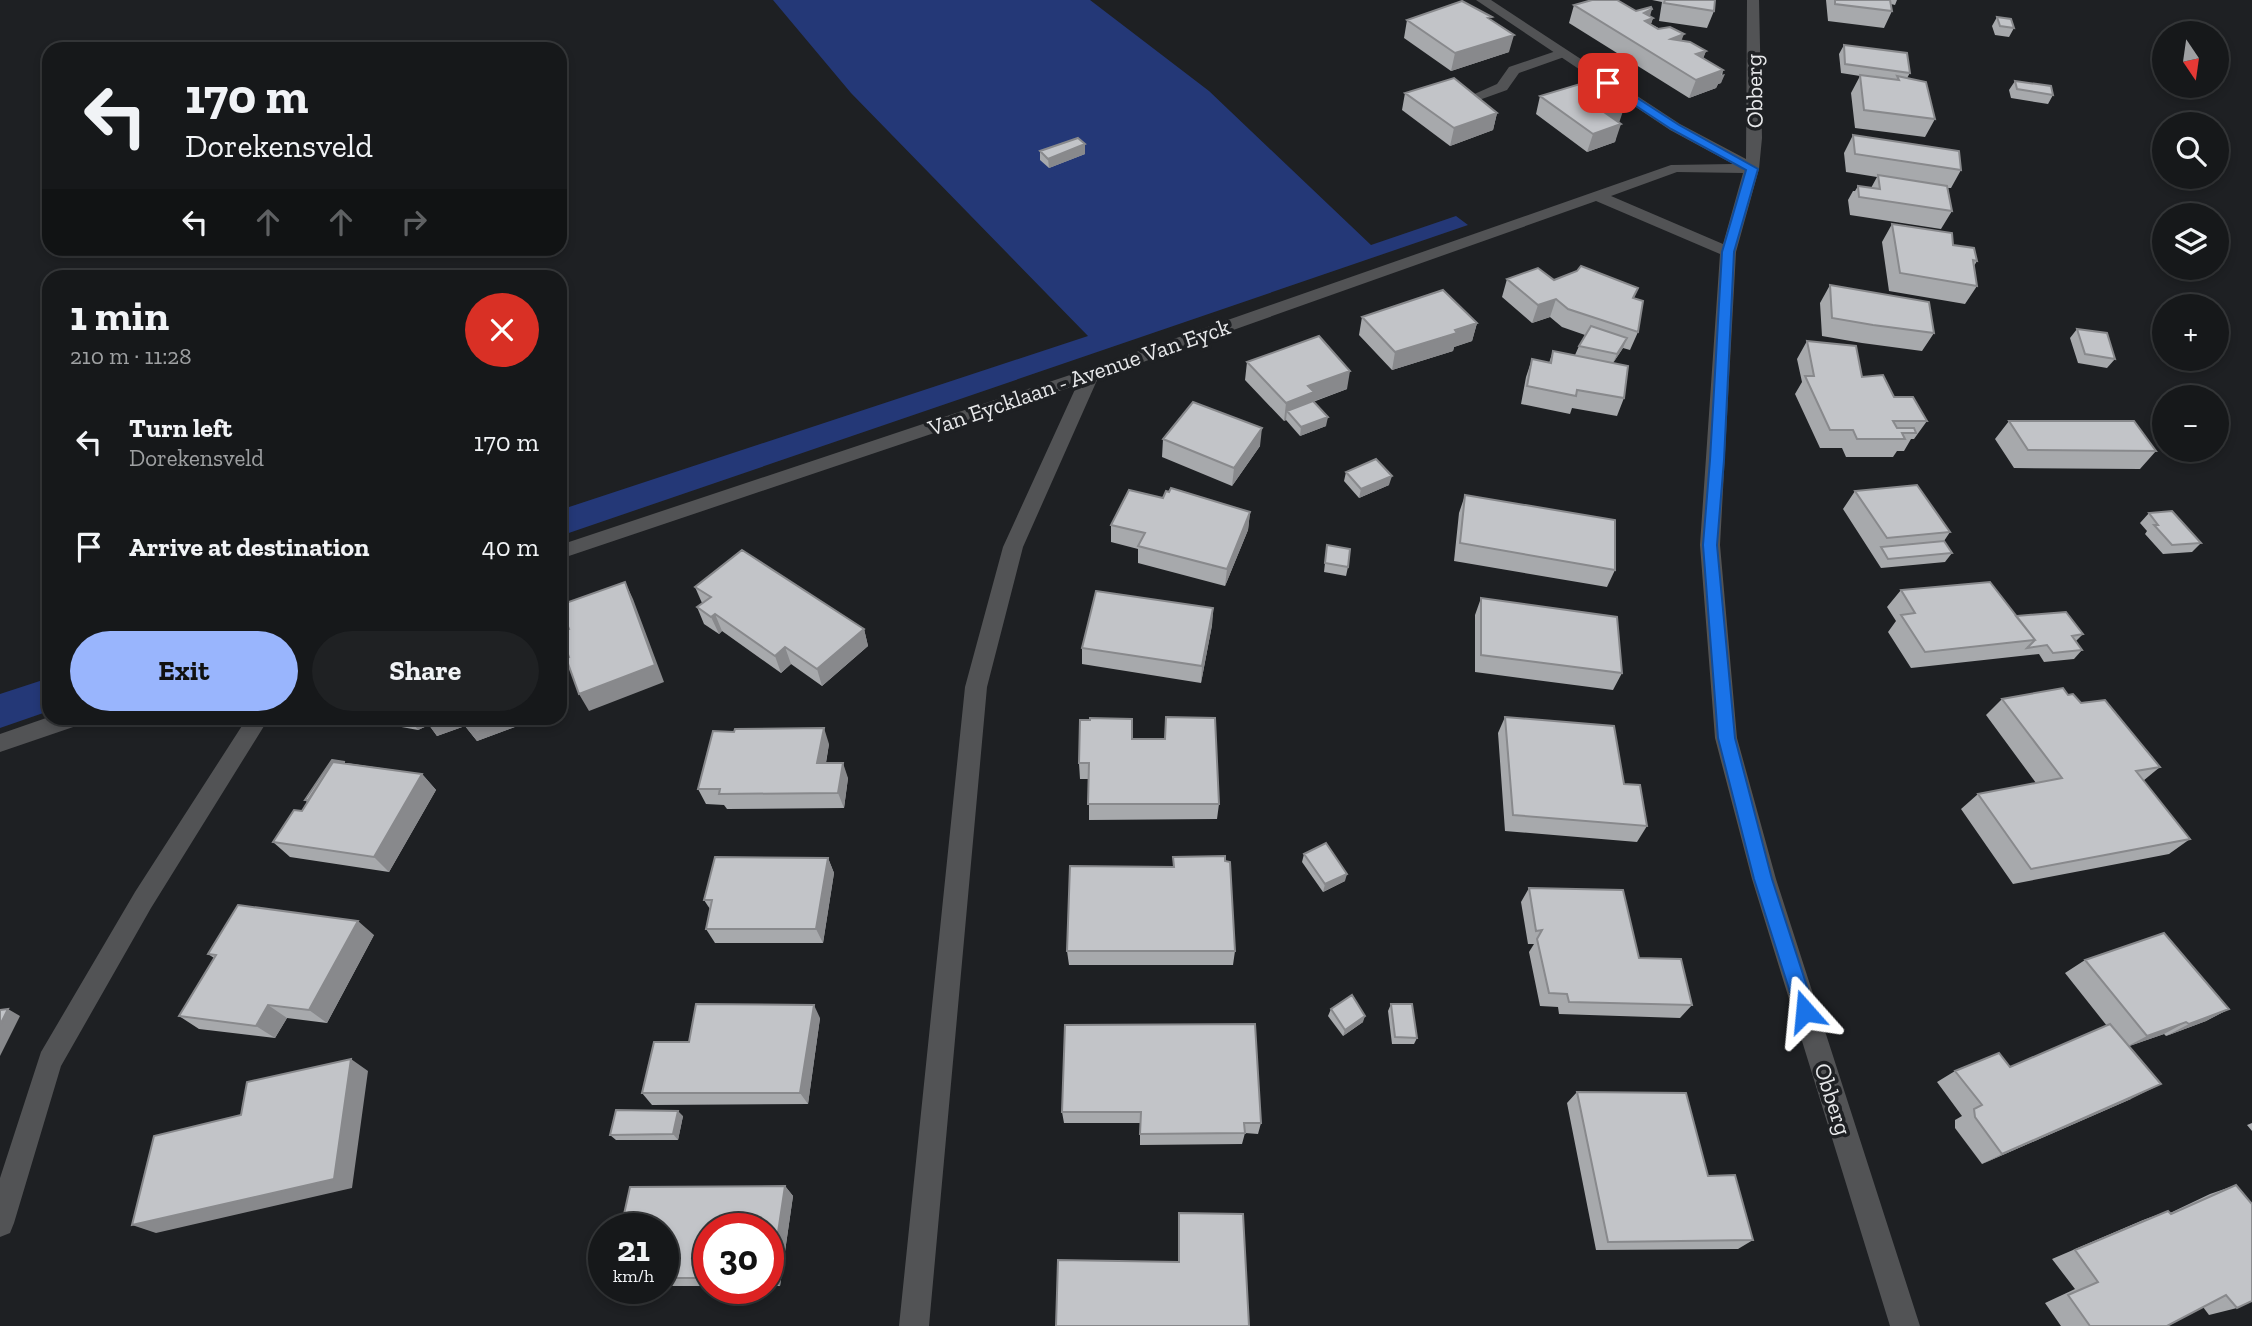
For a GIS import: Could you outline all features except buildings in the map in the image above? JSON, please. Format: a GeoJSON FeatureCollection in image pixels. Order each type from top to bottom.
{"type":"FeatureCollection","features":[{"type":"Feature","properties":{"kind":"street"},"geometry":{"type":"LineString","coordinates":[[1482,0],[1675,127],[1752,169]]}},
{"type":"Feature","properties":{"kind":"street","name":"Obberg"},"geometry":{"type":"LineString","coordinates":[[1753,0],[1755,138],[1752,169],[1728,252],[1710,545],[1726,738],[1763,879],[1905,1326]]}},
{"type":"Feature","properties":{"kind":"street"},"geometry":{"type":"LineString","coordinates":[[1468,100],[1502,87],[1514,70],[1562,53]]}},
{"type":"Feature","properties":{"kind":"street","name":"Van Eycklaan - Avenue Van Eyck"},"geometry":{"type":"LineString","coordinates":[[567,550],[1091,374],[1595,194],[1676,168],[1752,169]]}},
{"type":"Feature","properties":{"kind":"street"},"geometry":{"type":"LineString","coordinates":[[1595,194],[1728,252]]}},
{"type":"Feature","properties":{"kind":"street"},"geometry":{"type":"LineString","coordinates":[[915,1326],[976,687],[1013,547],[1091,374]]}},
{"type":"Feature","properties":{"kind":"street"},"geometry":{"type":"LineString","coordinates":[[0,743],[53,725]]}},
{"type":"Feature","properties":{"kind":"street"},"geometry":{"type":"LineString","coordinates":[[0,1223],[50,1061],[143,900],[254,725]]}},
{"type":"Feature","properties":{"kind":"shaded area"},"geometry":{"type":"Polygon","coordinates":[[[773,0],[1090,0],[1209,91],[1371,245],[1456,216],[1468,225],[567,534],[567,508],[1088,336],[851,93],[773,0]]]}},
{"type":"Feature","properties":{"kind":"shaded area"},"geometry":{"type":"Polygon","coordinates":[[[42,680],[42,713],[0,728],[0,694],[42,680]]]}},
{"type":"Feature","properties":{"kind":"route"},"geometry":{"type":"LineString","coordinates":[[1608,83],[1675,127],[1752,169],[1728,252],[1710,545],[1726,738],[1763,879],[1805,1011]]}}]}
